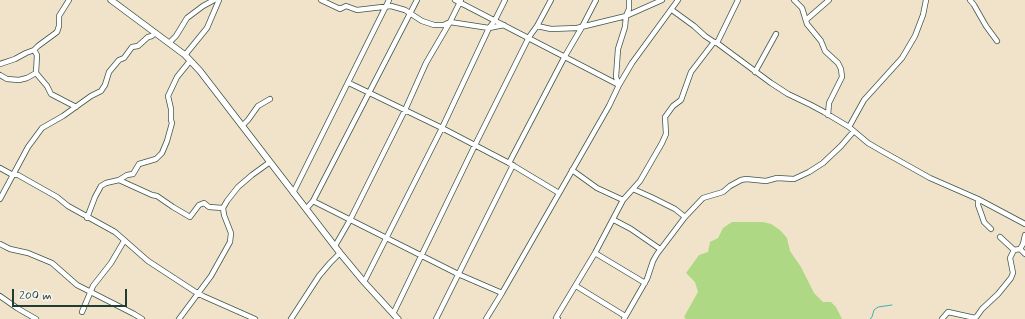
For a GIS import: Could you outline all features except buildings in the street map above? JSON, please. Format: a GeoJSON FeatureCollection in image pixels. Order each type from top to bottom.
{"type":"FeatureCollection","features":[{"type":"Feature","properties":{"kind":"street"},"geometry":{"type":"LineString","coordinates":[[0,64],[16,59],[34,50],[56,32],[59,26],[59,16],[69,0]]}},
{"type":"Feature","properties":{"kind":"street"},"geometry":{"type":"LineString","coordinates":[[111,0],[185,55],[200,71],[340,253],[398,319]]}},
{"type":"Feature","properties":{"kind":"street"},"geometry":{"type":"LineString","coordinates":[[169,43],[176,36],[187,18],[214,0]]}},
{"type":"Feature","properties":{"kind":"street"},"geometry":{"type":"LineString","coordinates":[[185,55],[207,28],[219,0]]}},
{"type":"Feature","properties":{"kind":"street"},"geometry":{"type":"LineString","coordinates":[[321,0],[340,9],[346,6],[357,10],[391,6],[411,13],[422,21],[434,25],[444,25],[450,22],[489,28],[504,25]]}},
{"type":"Feature","properties":{"kind":"street"},"geometry":{"type":"LineString","coordinates":[[294,193],[389,0]]}},
{"type":"Feature","properties":{"kind":"street"},"geometry":{"type":"LineString","coordinates":[[306,209],[313,202],[417,0]]}},
{"type":"Feature","properties":{"kind":"street"},"geometry":{"type":"LineString","coordinates":[[455,0],[460,1],[619,85]]}},
{"type":"Feature","properties":{"kind":"street"},"geometry":{"type":"LineString","coordinates":[[364,282],[442,128],[489,28],[505,0]]}},
{"type":"Feature","properties":{"kind":"street"},"geometry":{"type":"LineString","coordinates":[[393,314],[529,37],[537,26],[550,0]]}},
{"type":"Feature","properties":{"kind":"street"},"geometry":{"type":"LineString","coordinates":[[436,319],[565,56],[596,0]]}},
{"type":"Feature","properties":{"kind":"street"},"geometry":{"type":"LineString","coordinates":[[537,26],[551,29],[582,27],[626,16],[662,0]]}},
{"type":"Feature","properties":{"kind":"street"},"geometry":{"type":"LineString","coordinates":[[557,319],[614,220],[623,200],[640,181],[662,143],[666,134],[665,117],[673,106],[681,100],[691,72],[715,42],[738,0]]}},
{"type":"Feature","properties":{"kind":"street"},"geometry":{"type":"LineString","coordinates":[[794,0],[802,8],[806,24],[821,41],[825,51],[838,63],[841,69],[842,77],[830,103],[828,114]]}},
{"type":"Feature","properties":{"kind":"street"},"geometry":{"type":"LineString","coordinates":[[806,20],[829,0]]}},
{"type":"Feature","properties":{"kind":"street"},"geometry":{"type":"LineString","coordinates":[[849,128],[864,100],[902,58],[923,16],[926,0]]}},
{"type":"Feature","properties":{"kind":"street"},"geometry":{"type":"LineString","coordinates":[[970,0],[997,41]]}},
{"type":"Feature","properties":{"kind":"street"},"geometry":{"type":"LineString","coordinates":[[335,246],[350,220],[405,110],[426,63],[450,22],[460,1]]}},
{"type":"Feature","properties":{"kind":"street"},"geometry":{"type":"LineString","coordinates":[[619,85],[616,77],[618,49],[625,26],[629,1]]}},
{"type":"Feature","properties":{"kind":"street"},"geometry":{"type":"LineString","coordinates":[[486,319],[609,106],[619,85],[638,54],[672,10],[676,1]]}},
{"type":"Feature","properties":{"kind":"street"},"geometry":{"type":"LineString","coordinates":[[672,10],[755,72],[788,94],[828,114],[880,150],[930,178],[978,199],[1025,224]]}},
{"type":"Feature","properties":{"kind":"street"},"geometry":{"type":"LineString","coordinates":[[0,199],[28,147],[42,128],[101,91],[105,86],[109,72],[119,60],[124,58],[132,47],[138,46],[155,33]]}},
{"type":"Feature","properties":{"kind":"street"},"geometry":{"type":"LineString","coordinates":[[755,72],[776,34]]}},
{"type":"Feature","properties":{"kind":"street"},"geometry":{"type":"LineString","coordinates":[[34,50],[37,55],[36,73],[52,94],[76,107]]}},
{"type":"Feature","properties":{"kind":"street"},"geometry":{"type":"LineString","coordinates":[[87,218],[95,197],[102,186],[106,183],[119,180],[133,174],[139,164],[156,159],[162,153],[172,122],[168,96],[177,77],[190,61]]}},
{"type":"Feature","properties":{"kind":"street"},"geometry":{"type":"LineString","coordinates":[[0,76],[7,79],[19,80],[36,73]]}},
{"type":"Feature","properties":{"kind":"street"},"geometry":{"type":"LineString","coordinates":[[349,83],[475,145],[511,164],[559,193]]}},
{"type":"Feature","properties":{"kind":"street"},"geometry":{"type":"LineString","coordinates":[[242,126],[258,106],[270,99]]}},
{"type":"Feature","properties":{"kind":"street"},"geometry":{"type":"LineString","coordinates":[[576,286],[624,318],[645,283],[653,261],[660,249],[685,217],[703,198],[723,192],[741,180],[766,181],[777,178],[794,179],[823,163],[853,132]]}},
{"type":"Feature","properties":{"kind":"street"},"geometry":{"type":"LineString","coordinates":[[179,319],[211,276],[231,237],[223,208],[230,196],[238,187],[252,174],[270,162]]}},
{"type":"Feature","properties":{"kind":"street"},"geometry":{"type":"LineString","coordinates":[[0,168],[11,174],[18,175],[57,197],[87,218],[115,232],[148,261],[198,293],[255,319]]}},
{"type":"Feature","properties":{"kind":"street"},"geometry":{"type":"LineString","coordinates":[[572,170],[597,188],[623,200]]}},
{"type":"Feature","properties":{"kind":"street"},"geometry":{"type":"LineString","coordinates":[[119,180],[157,196],[190,217],[199,206],[204,203],[209,207],[223,208]]}},
{"type":"Feature","properties":{"kind":"street"},"geometry":{"type":"LineString","coordinates":[[633,189],[651,196],[675,209],[685,217]]}},
{"type":"Feature","properties":{"kind":"street"},"geometry":{"type":"LineString","coordinates":[[978,199],[978,205],[984,222],[991,229]]}},
{"type":"Feature","properties":{"kind":"street"},"geometry":{"type":"LineString","coordinates":[[313,202],[458,274],[502,293]]}},
{"type":"Feature","properties":{"kind":"street"},"geometry":{"type":"LineString","coordinates":[[614,220],[631,229],[660,249]]}},
{"type":"Feature","properties":{"kind":"street"},"geometry":{"type":"LineString","coordinates":[[1020,249],[1025,235]]}},
{"type":"Feature","properties":{"kind":"street"},"geometry":{"type":"LineString","coordinates":[[1000,237],[1014,250]]}},
{"type":"Feature","properties":{"kind":"street"},"geometry":{"type":"LineString","coordinates":[[82,312],[97,279],[111,262],[124,241]]}},
{"type":"Feature","properties":{"kind":"street"},"geometry":{"type":"LineString","coordinates":[[0,244],[52,263],[78,285],[142,319]]}},
{"type":"Feature","properties":{"kind":"street"},"geometry":{"type":"LineString","coordinates":[[1014,250],[1020,249]]}},
{"type":"Feature","properties":{"kind":"street"},"geometry":{"type":"LineString","coordinates":[[1020,249],[1025,254]]}},
{"type":"Feature","properties":{"kind":"street"},"geometry":{"type":"LineString","coordinates":[[942,319],[948,312],[975,318],[1011,278],[1013,274],[1010,258],[1014,250]]}},
{"type":"Feature","properties":{"kind":"street"},"geometry":{"type":"LineString","coordinates":[[291,319],[323,272],[340,253]]}},
{"type":"Feature","properties":{"kind":"street"},"geometry":{"type":"LineString","coordinates":[[595,253],[645,283]]}},
{"type":"Feature","properties":{"kind":"street"},"geometry":{"type":"LineString","coordinates":[[0,296],[36,319]]}},
{"type":"Feature","properties":{"kind":"green space"},"geometry":{"type":"Polygon","coordinates":[[[732,222],[763,222],[771,224],[780,230],[787,238],[790,251],[801,267],[814,293],[823,302],[831,302],[836,307],[842,319],[686,319],[684,317],[698,292],[695,282],[686,273],[699,255],[708,252],[710,242],[718,238],[723,228],[732,222]]]}},
{"type":"Feature","properties":{"kind":"waterway"},"geometry":{"type":"LineString","coordinates":[[870,319],[874,310],[878,307],[892,305]]}}]}
